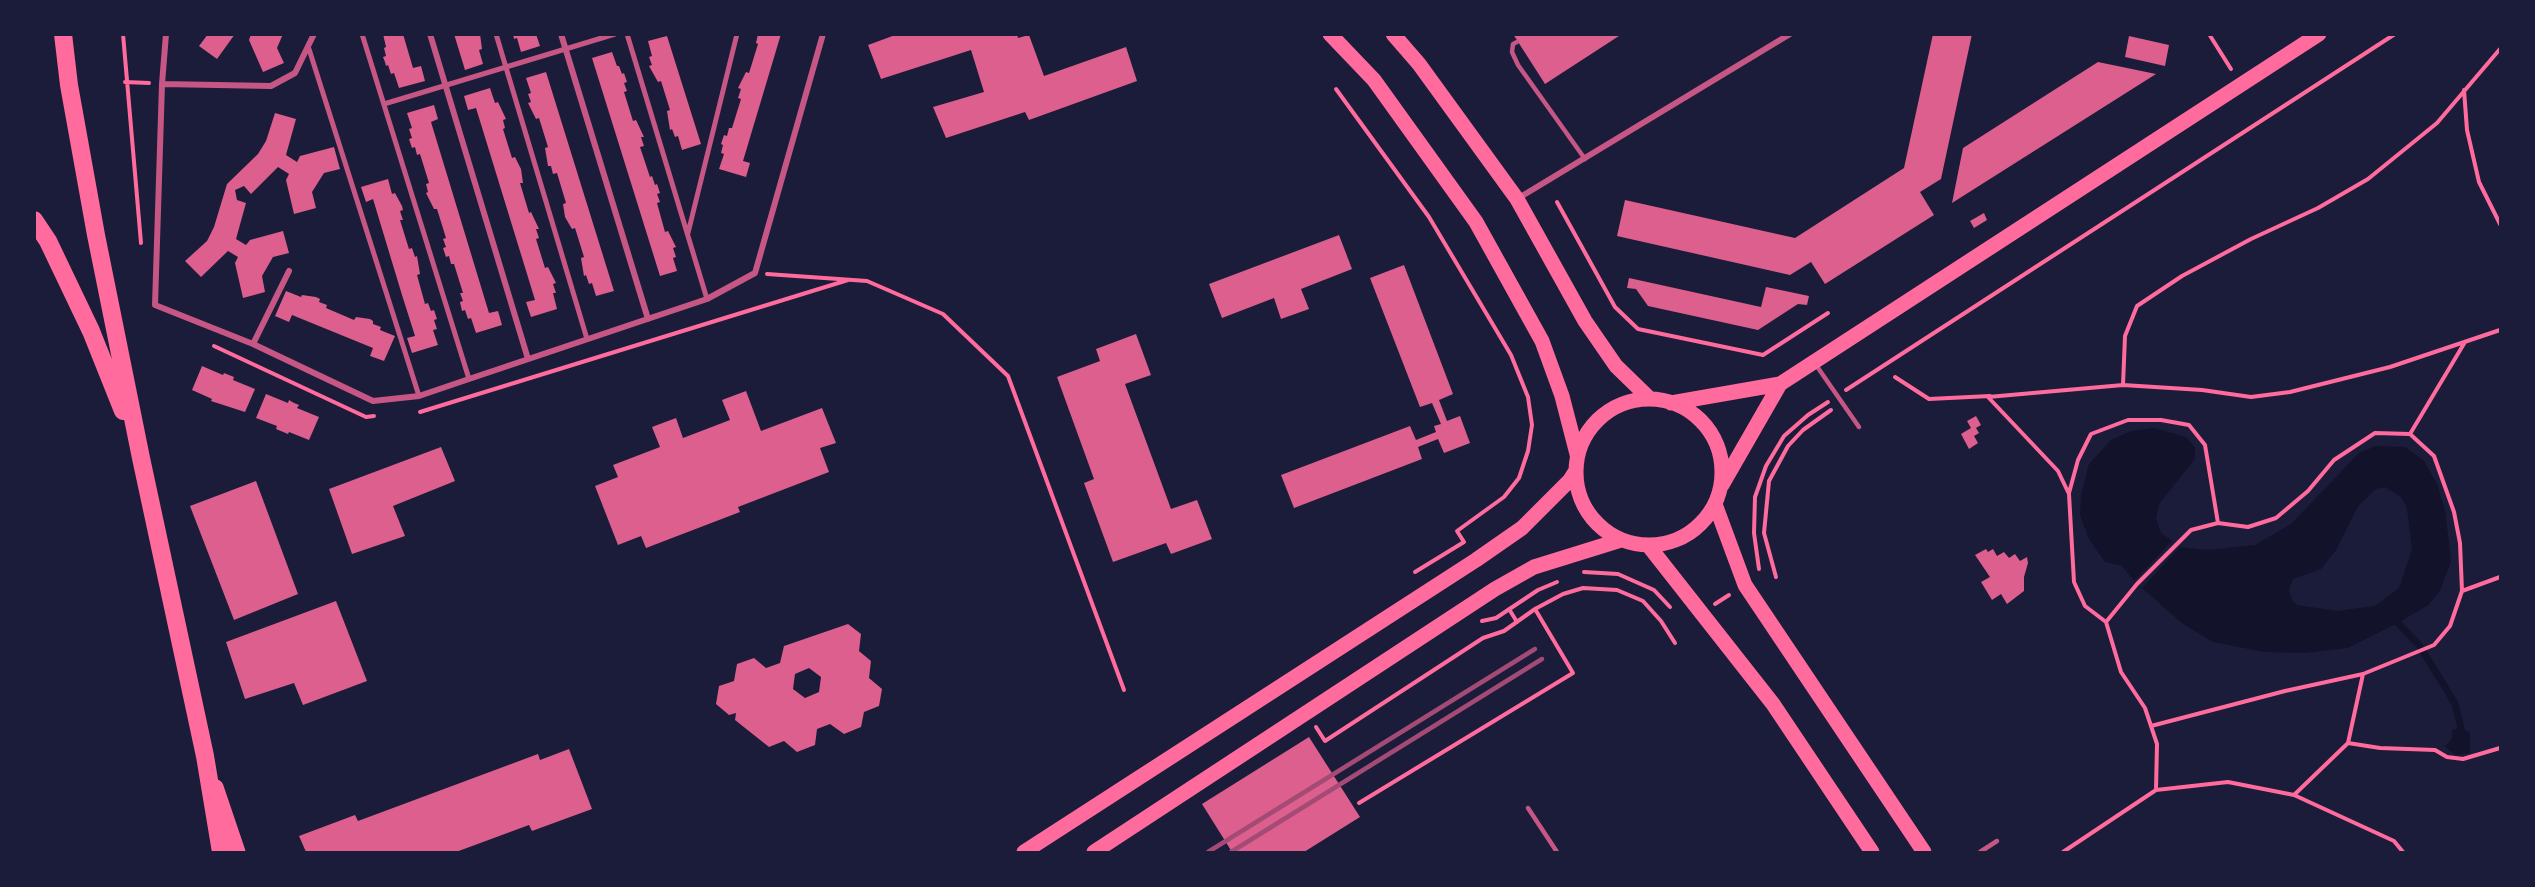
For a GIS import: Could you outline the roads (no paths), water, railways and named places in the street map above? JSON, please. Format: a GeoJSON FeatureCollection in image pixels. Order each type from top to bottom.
{"type":"FeatureCollection","features":[{"type":"Feature","properties":{"kind":"highway"},"geometry":{"type":"LineString","coordinates":[[63,34],[69,85],[96,235],[205,756],[221,852]]}},
{"type":"Feature","properties":{"kind":"highway"},"geometry":{"type":"LineString","coordinates":[[34,220],[48,241],[91,331],[141,458]]}},
{"type":"Feature","properties":{"kind":"main road"},"geometry":{"type":"LineString","coordinates":[[1330,34],[1374,80],[1476,222],[1542,341],[1562,396],[1577,454]]}},
{"type":"Feature","properties":{"kind":"main road"},"geometry":{"type":"LineString","coordinates":[[1393,34],[1419,64],[1517,199],[1590,328],[1616,366],[1650,399]]}},
{"type":"Feature","properties":{"kind":"main road"},"geometry":{"type":"LineString","coordinates":[[1671,403],[1780,384],[2319,34]]}},
{"type":"Feature","properties":{"kind":"main road"},"geometry":{"type":"LineString","coordinates":[[1721,487],[1722,465],[1717,444],[1706,426],[1690,412],[1671,403],[1650,399],[1626,403],[1604,414],[1588,432],[1577,454],[1575,472],[1578,494],[1588,513],[1602,529],[1621,540],[1648,546],[1669,543],[1688,535],[1704,521],[1780,384]]}},
{"type":"Feature","properties":{"kind":"main road"},"geometry":{"type":"LineString","coordinates":[[1024,852],[1476,560],[1522,528],[1570,480],[1575,472]]}},
{"type":"Feature","properties":{"kind":"main road"},"geometry":{"type":"LineString","coordinates":[[1715,504],[1745,585],[1924,852]]}},
{"type":"Feature","properties":{"kind":"main road"},"geometry":{"type":"LineString","coordinates":[[1094,852],[1495,589],[1534,567],[1621,540]]}},
{"type":"Feature","properties":{"kind":"main road"},"geometry":{"type":"LineString","coordinates":[[1648,546],[1773,704],[1872,852]]}},
{"type":"Feature","properties":{"kind":"main road"},"geometry":{"type":"LineString","coordinates":[[205,756],[238,852]]}},
{"type":"Feature","properties":{"kind":"street"},"geometry":{"type":"LineString","coordinates":[[166,34],[162,84],[155,305],[253,344],[372,401],[419,396],[707,299],[755,273],[823,34]]}},
{"type":"Feature","properties":{"kind":"street"},"geometry":{"type":"LineString","coordinates":[[162,84],[271,86],[295,73],[315,34]]}},
{"type":"Feature","properties":{"kind":"street"},"geometry":{"type":"LineString","coordinates":[[362,34],[469,379]]}},
{"type":"Feature","properties":{"kind":"street"},"geometry":{"type":"LineString","coordinates":[[430,34],[528,359]]}},
{"type":"Feature","properties":{"kind":"street"},"geometry":{"type":"LineString","coordinates":[[496,34],[588,339]]}},
{"type":"Feature","properties":{"kind":"street"},"geometry":{"type":"LineString","coordinates":[[561,34],[648,319]]}},
{"type":"Feature","properties":{"kind":"street"},"geometry":{"type":"LineString","coordinates":[[384,104],[615,34]]}},
{"type":"Feature","properties":{"kind":"street"},"geometry":{"type":"LineString","coordinates":[[627,34],[707,299]]}},
{"type":"Feature","properties":{"kind":"street"},"geometry":{"type":"LineString","coordinates":[[688,235],[737,34]]}},
{"type":"Feature","properties":{"kind":"street"},"geometry":{"type":"LineString","coordinates":[[1517,199],[1790,34]]}},
{"type":"Feature","properties":{"kind":"street"},"geometry":{"type":"LineString","coordinates":[[309,49],[419,396]]}},
{"type":"Feature","properties":{"kind":"street"},"geometry":{"type":"LineString","coordinates":[[253,344],[289,271]]}},
{"type":"Feature","properties":{"kind":"lane"},"geometry":{"type":"LineString","coordinates":[[1517,42],[1513,44],[1512,52],[1518,65],[1585,159]]}},
{"type":"Feature","properties":{"kind":"lane"},"geometry":{"type":"LineString","coordinates":[[1814,362],[1859,427]]}},
{"type":"Feature","properties":{"kind":"lane"},"geometry":{"type":"LineString","coordinates":[[1528,808],[1557,852]]}},
{"type":"Feature","properties":{"kind":"lane"},"geometry":{"type":"LineString","coordinates":[[1980,852],[1997,841]]}},
{"type":"Feature","properties":{"kind":"waterway"},"geometry":{"type":"LineString","coordinates":[[2398,623],[2419,645],[2445,687],[2455,704],[2461,728]]}},
{"type":"Feature","properties":{"kind":"railway"},"geometry":{"type":"LineString","coordinates":[[1208,852],[1535,649]]}},
{"type":"Feature","properties":{"kind":"railway"},"geometry":{"type":"LineString","coordinates":[[1231,852],[1542,659]]}}]}
